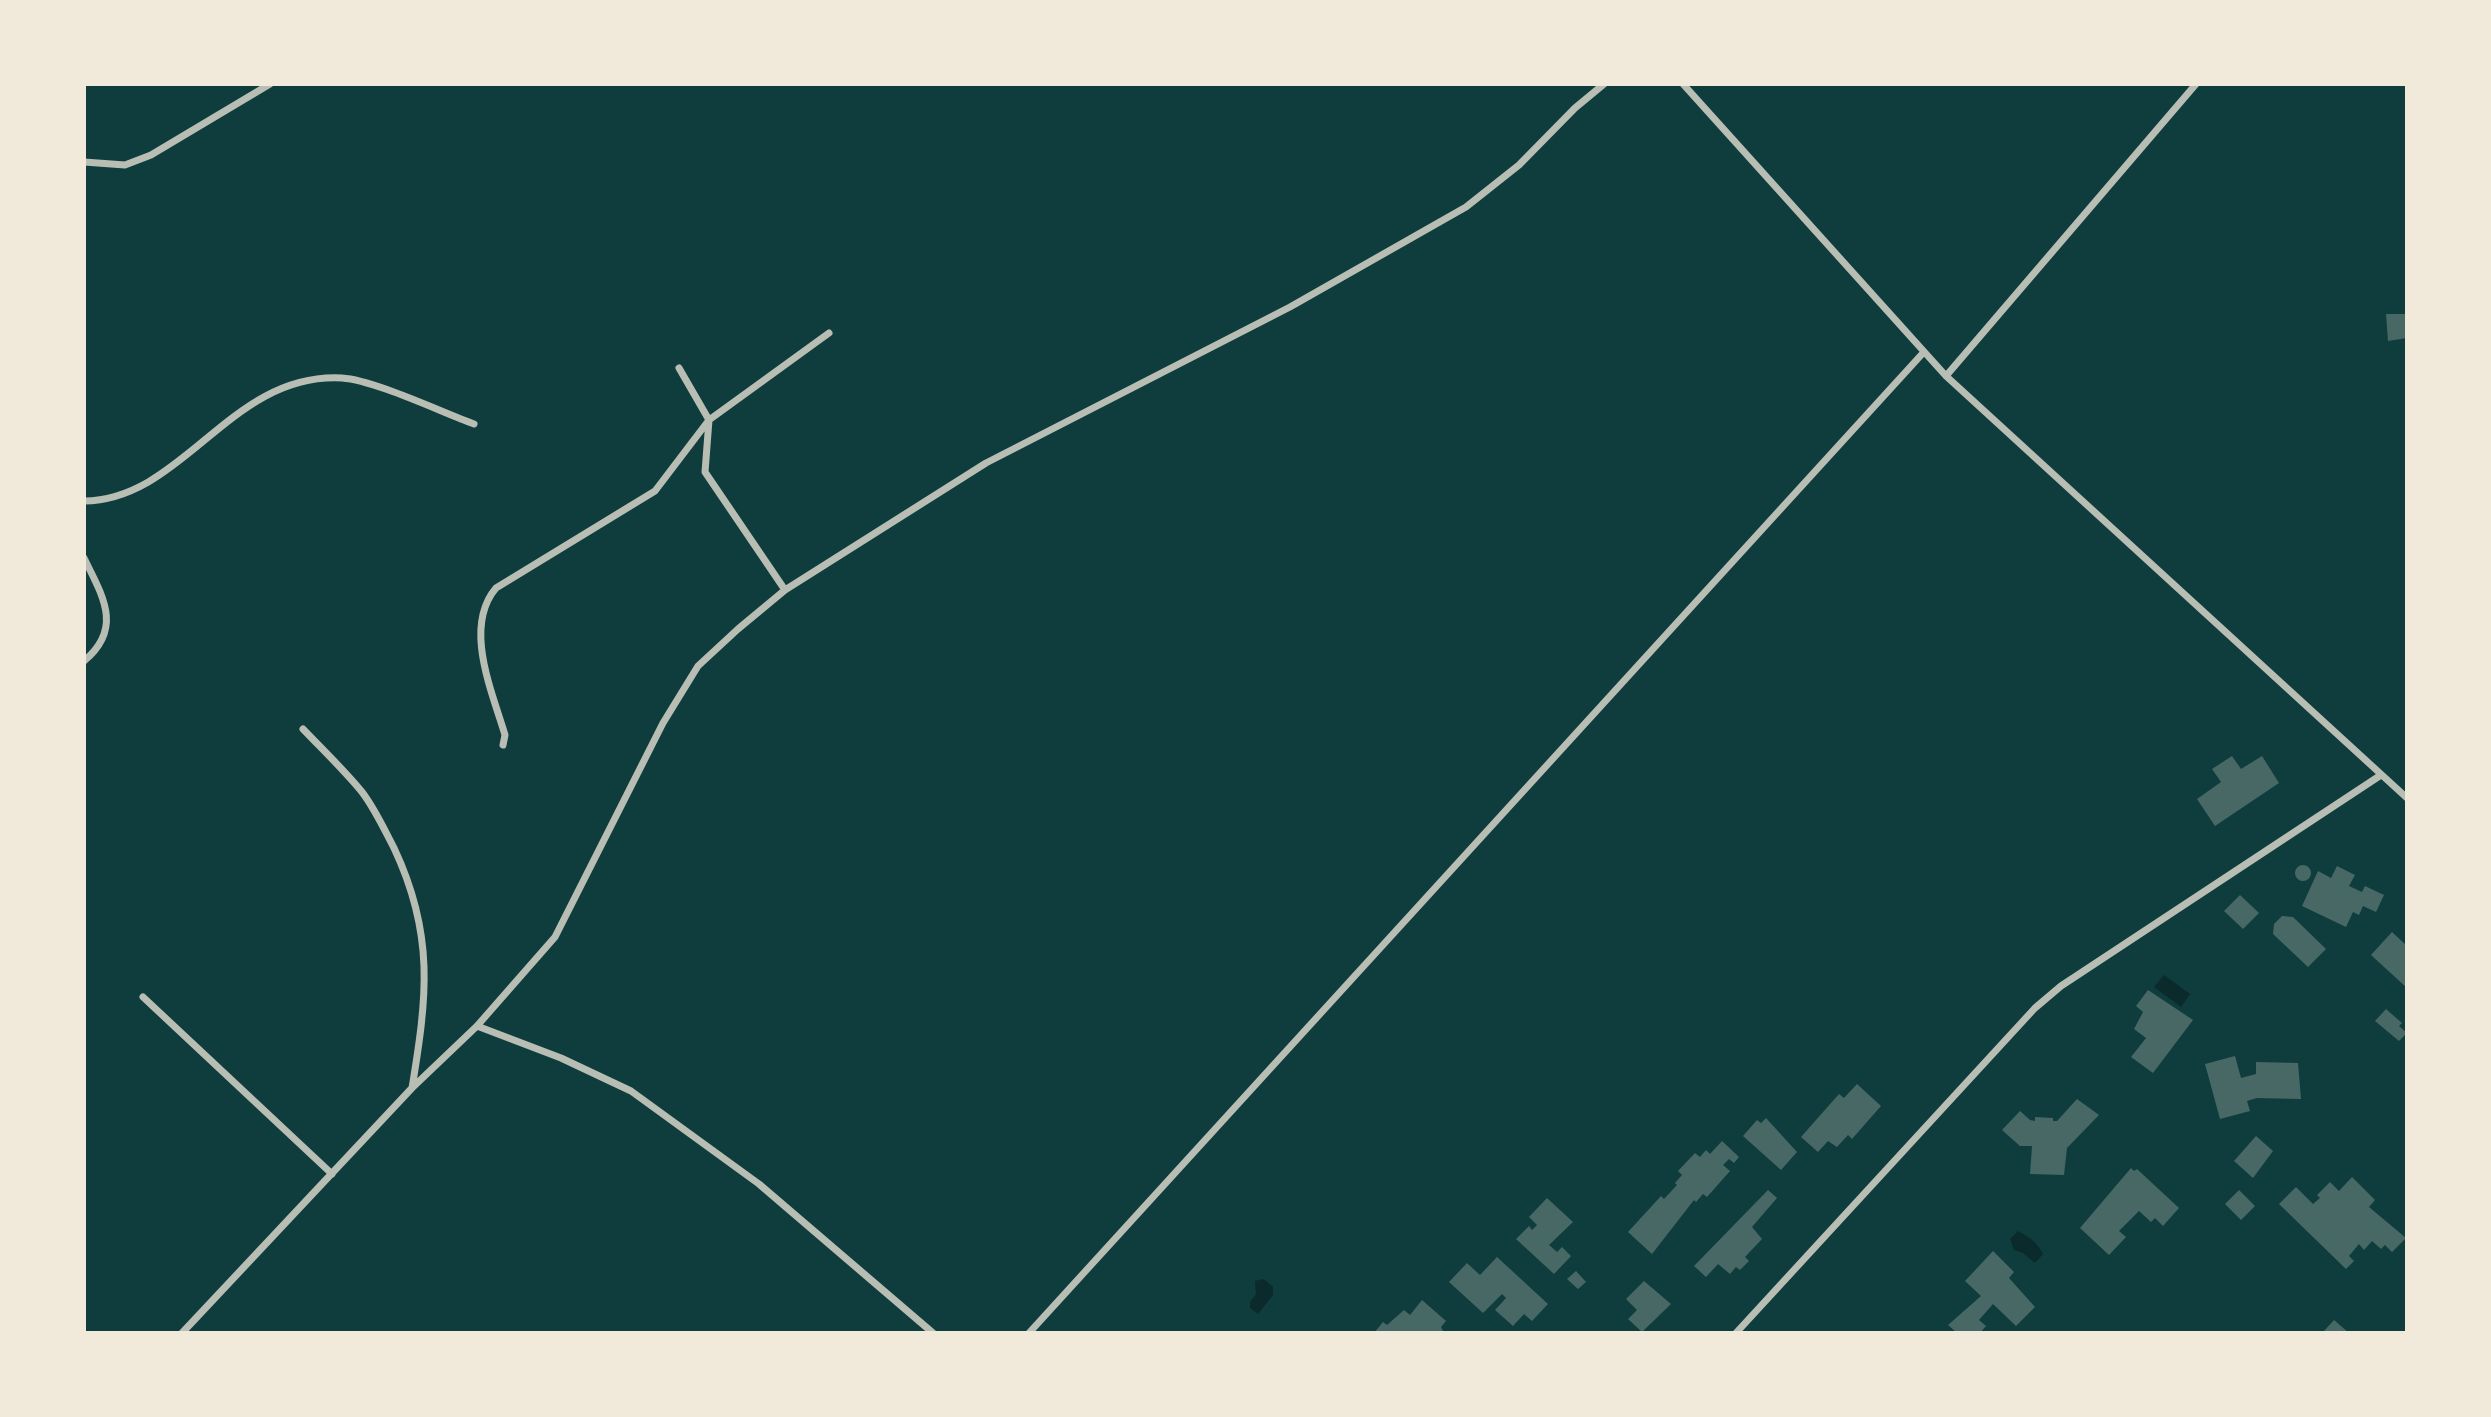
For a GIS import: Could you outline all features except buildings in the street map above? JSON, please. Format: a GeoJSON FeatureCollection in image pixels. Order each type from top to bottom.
{"type":"FeatureCollection","features":[{"type":"Feature","properties":{"kind":"street"},"geometry":{"type":"LineString","coordinates":[[84,162],[125,165],[152,155],[270,84]]}},
{"type":"Feature","properties":{"kind":"street"},"geometry":{"type":"LineString","coordinates":[[183,1333],[412,1088],[477,1026],[555,937],[663,723],[698,666],[785,590],[986,463],[1098,402],[1290,307],[1466,208],[1519,165],[1575,108],[1604,84]]}},
{"type":"Feature","properties":{"kind":"street"},"geometry":{"type":"LineString","coordinates":[[1683,84],[1946,376],[2407,798]]}},
{"type":"Feature","properties":{"kind":"street"},"geometry":{"type":"LineString","coordinates":[[1946,376],[2196,84]]}},
{"type":"Feature","properties":{"kind":"street"},"geometry":{"type":"LineString","coordinates":[[503,745],[505,735],[482,655],[481,618],[484,602],[496,588],[655,491],[709,420],[829,333]]}},
{"type":"Feature","properties":{"kind":"street"},"geometry":{"type":"LineString","coordinates":[[1029,1333],[1923,353]]}},
{"type":"Feature","properties":{"kind":"street"},"geometry":{"type":"LineString","coordinates":[[679,368],[709,420],[705,472],[785,590]]}},
{"type":"Feature","properties":{"kind":"street"},"geometry":{"type":"LineString","coordinates":[[84,501],[100,501],[129,492],[187,455],[241,408],[290,384],[316,377],[346,378],[474,424]]}},
{"type":"Feature","properties":{"kind":"street"},"geometry":{"type":"LineString","coordinates":[[84,558],[107,612],[107,631],[84,661]]}},
{"type":"Feature","properties":{"kind":"street"},"geometry":{"type":"LineString","coordinates":[[303,729],[363,794],[382,824],[411,885],[424,940],[425,991],[412,1088]]}},
{"type":"Feature","properties":{"kind":"street"},"geometry":{"type":"LineString","coordinates":[[1736,1333],[2010,1033],[2043,1001],[2061,986],[2381,775]]}},
{"type":"Feature","properties":{"kind":"street"},"geometry":{"type":"LineString","coordinates":[[143,997],[332,1174]]}},
{"type":"Feature","properties":{"kind":"street"},"geometry":{"type":"LineString","coordinates":[[477,1026],[561,1058],[631,1091],[760,1184],[933,1333]]}},
{"type":"Feature","properties":{"kind":"water"},"geometry":{"type":"Polygon","coordinates":[[[2164,975],[2190,994],[2181,1007],[2154,987],[2164,975]]]}},
{"type":"Feature","properties":{"kind":"water"},"geometry":{"type":"Polygon","coordinates":[[[2018,1231],[2032,1240],[2043,1254],[2035,1263],[2023,1253],[2014,1250],[2010,1239],[2018,1231]]]}},
{"type":"Feature","properties":{"kind":"water"},"geometry":{"type":"Polygon","coordinates":[[[1264,1279],[1273,1287],[1273,1295],[1258,1314],[1250,1308],[1250,1302],[1256,1294],[1255,1281],[1264,1279]]]}}]}
